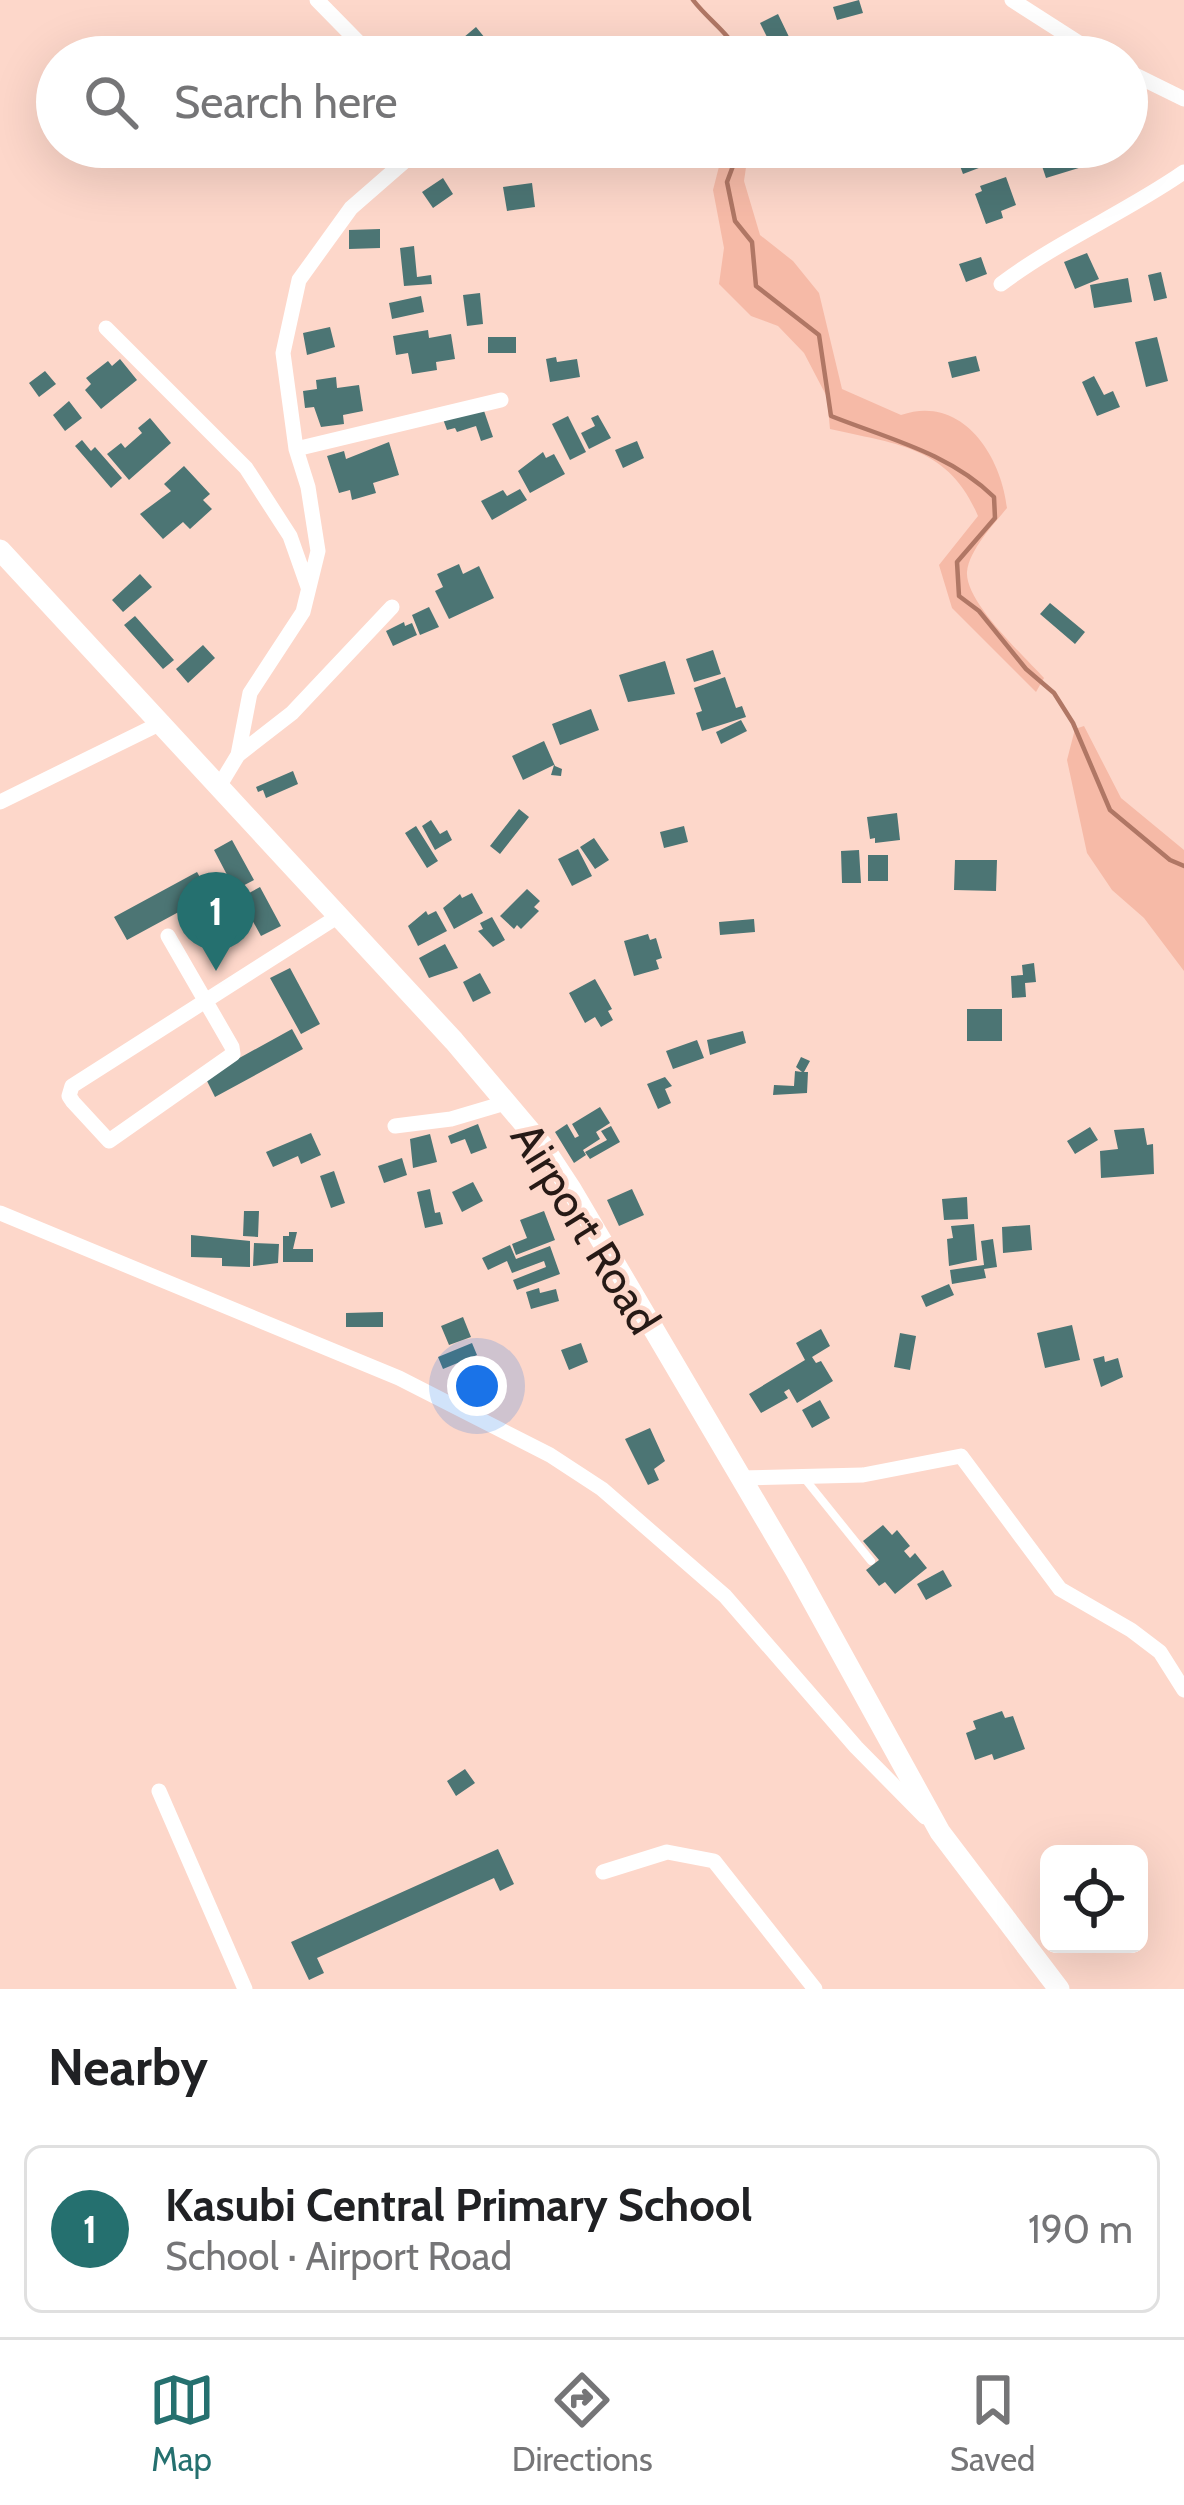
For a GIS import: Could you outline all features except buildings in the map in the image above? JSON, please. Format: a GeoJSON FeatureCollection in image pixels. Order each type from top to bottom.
{"type":"FeatureCollection","features":[{"type":"Feature","properties":{"kind":"street"},"geometry":{"type":"LineString","coordinates":[[317,0],[352,36]]}},
{"type":"Feature","properties":{"kind":"street"},"geometry":{"type":"LineString","coordinates":[[1012,0],[1068,36]]}},
{"type":"Feature","properties":{"kind":"street"},"geometry":{"type":"LineString","coordinates":[[1148,81],[1184,99]]}},
{"type":"Feature","properties":{"kind":"street"},"geometry":{"type":"LineString","coordinates":[[218,788],[238,755],[250,693],[303,612],[319,540],[296,449],[283,353],[298,280],[351,208],[398,168]]}},
{"type":"Feature","properties":{"kind":"street"},"geometry":{"type":"LineString","coordinates":[[1001,284],[1184,172]]}},
{"type":"Feature","properties":{"kind":"street"},"geometry":{"type":"LineString","coordinates":[[106,328],[246,467],[290,536],[308,587]]}},
{"type":"Feature","properties":{"kind":"street"},"geometry":{"type":"LineString","coordinates":[[296,449],[501,400]]}},
{"type":"Feature","properties":{"kind":"street","name":"Airport Road"},"geometry":{"type":"LineString","coordinates":[[0,550],[454,1040],[542,1145],[796,1571],[940,1832],[1059,1989]]}},
{"type":"Feature","properties":{"kind":"street"},"geometry":{"type":"LineString","coordinates":[[238,755],[292,713],[392,607]]}},
{"type":"Feature","properties":{"kind":"street"},"geometry":{"type":"LineString","coordinates":[[0,802],[163,722]]}},
{"type":"Feature","properties":{"kind":"street"},"geometry":{"type":"LineString","coordinates":[[168,936],[205,1000],[233,1054],[109,1142],[69,1096],[72,1086],[205,1000],[337,917]]}},
{"type":"Feature","properties":{"kind":"street"},"geometry":{"type":"LineString","coordinates":[[395,1126],[451,1119],[505,1102]]}},
{"type":"Feature","properties":{"kind":"street"},"geometry":{"type":"LineString","coordinates":[[0,1213],[399,1378],[550,1454],[602,1490],[725,1596],[856,1747],[940,1832]]}},
{"type":"Feature","properties":{"kind":"street"},"geometry":{"type":"LineString","coordinates":[[739,1478],[863,1475],[961,1456],[1060,1589],[1160,1652],[1184,1690]]}},
{"type":"Feature","properties":{"kind":"street"},"geometry":{"type":"LineString","coordinates":[[160,1791],[245,1989]]}},
{"type":"Feature","properties":{"kind":"street"},"geometry":{"type":"LineString","coordinates":[[603,1872],[667,1852],[714,1861],[815,1989]]}},
{"type":"Feature","properties":{"kind":"lane"},"geometry":{"type":"LineString","coordinates":[[804,1478],[871,1561]]}},
{"type":"Feature","properties":{"kind":"shaded area"},"geometry":{"type":"Polygon","coordinates":[[[719,168],[746,168],[744,181],[760,235],[793,261],[819,293],[842,389],[901,415],[942,413],[974,433],[987,449],[1007,508],[972,555],[969,584],[997,628],[1044,678],[1036,692],[952,608],[939,565],[978,516],[966,493],[952,475],[918,452],[830,429],[827,397],[804,353],[778,326],[751,316],[719,284],[724,248],[713,190],[719,168]]]}},
{"type":"Feature","properties":{"kind":"shaded area"},"geometry":{"type":"Polygon","coordinates":[[[1084,726],[1121,798],[1184,850],[1184,971],[1144,918],[1112,890],[1087,853],[1067,760],[1075,729],[1084,726]]]}},
{"type":"Feature","properties":{"kind":"waterway"},"geometry":{"type":"LineString","coordinates":[[693,0],[726,36]]}},
{"type":"Feature","properties":{"kind":"waterway"},"geometry":{"type":"LineString","coordinates":[[732,168],[727,182],[735,221],[752,242],[756,286],[819,335],[831,416],[938,458],[994,497],[995,518],[957,562],[959,596],[979,611],[1026,669],[1054,693],[1073,723],[1110,810],[1170,860],[1184,866]]}},
{"type":"Feature","properties":{"kind":"place","name":"Kasubi Central Primary School"},"geometry":{"type":"Point","coordinates":[216,971]}}]}
